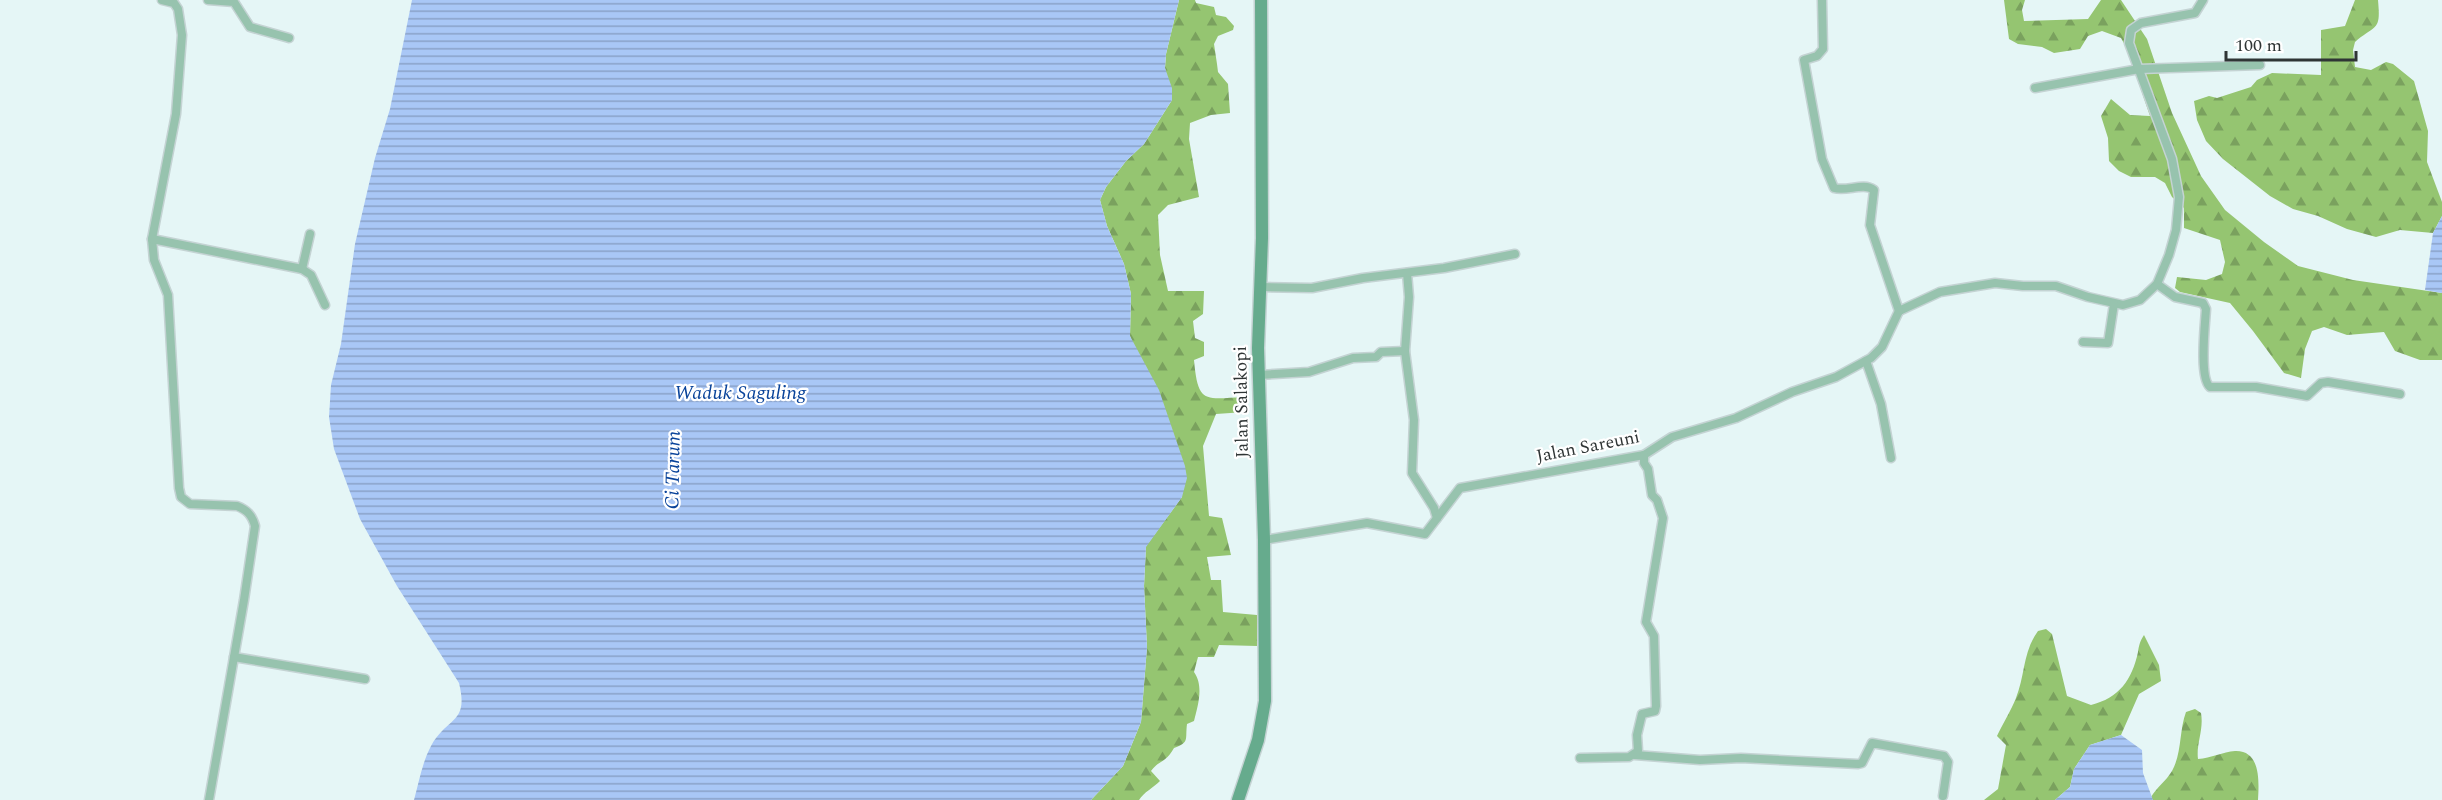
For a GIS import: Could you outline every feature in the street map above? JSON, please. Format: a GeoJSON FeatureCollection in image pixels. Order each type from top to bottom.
{"type":"FeatureCollection","features":[{"type":"Feature","properties":{"kind":"street"},"geometry":{"type":"LineString","coordinates":[[162,0],[178,2],[182,31],[178,101],[152,239],[154,260],[168,295],[175,436],[181,497],[193,505],[243,508],[253,519],[255,526],[209,800]]}},
{"type":"Feature","properties":{"kind":"street"},"geometry":{"type":"LineString","coordinates":[[209,0],[231,1],[250,27],[289,38]]}},
{"type":"Feature","properties":{"kind":"street","name":"Jalan Salakopi"},"geometry":{"type":"LineString","coordinates":[[1238,800],[1258,740],[1265,701],[1264,540],[1259,375],[1263,217],[1262,0]]}},
{"type":"Feature","properties":{"kind":"street"},"geometry":{"type":"LineString","coordinates":[[1822,0],[1823,49],[1817,56],[1804,60],[1822,159],[1834,188],[1839,190],[1868,187],[1874,190],[1870,225],[1899,311],[1940,292],[1995,283],[2056,286],[2123,305],[2140,300],[2157,284],[2176,230],[2179,197],[2172,159],[2129,44],[2129,35],[2136,25],[2155,19],[2194,13],[2204,0]]}},
{"type":"Feature","properties":{"kind":"street"},"geometry":{"type":"LineString","coordinates":[[2035,88],[2139,69],[2259,65]]}},
{"type":"Feature","properties":{"kind":"street"},"geometry":{"type":"LineString","coordinates":[[302,269],[310,234]]}},
{"type":"Feature","properties":{"kind":"street"},"geometry":{"type":"LineString","coordinates":[[152,239],[302,269],[313,278],[325,305]]}},
{"type":"Feature","properties":{"kind":"street"},"geometry":{"type":"LineString","coordinates":[[1260,286],[1312,288],[1363,278],[1444,268],[1515,254]]}},
{"type":"Feature","properties":{"kind":"street"},"geometry":{"type":"LineString","coordinates":[[1407,273],[1409,297],[1405,351],[1414,420],[1412,473],[1434,508],[1437,518]]}},
{"type":"Feature","properties":{"kind":"street"},"geometry":{"type":"LineString","coordinates":[[2157,284],[2175,297],[2203,303],[2206,309],[2204,367],[2207,386],[2256,387],[2307,396],[2321,383],[2328,382],[2400,394]]}},
{"type":"Feature","properties":{"kind":"street"},"geometry":{"type":"LineString","coordinates":[[2083,342],[2108,343],[2114,304]]}},
{"type":"Feature","properties":{"kind":"street","name":"Jalan Sareuni"},"geometry":{"type":"LineString","coordinates":[[1264,540],[1367,523],[1425,534],[1460,488],[1644,454],[1672,437],[1736,418],[1792,393],[1836,377],[1866,362],[1882,347],[1899,311]]}},
{"type":"Feature","properties":{"kind":"street"},"geometry":{"type":"LineString","coordinates":[[1259,375],[1309,372],[1353,358],[1376,357],[1381,352],[1405,351]]}},
{"type":"Feature","properties":{"kind":"street"},"geometry":{"type":"LineString","coordinates":[[1866,362],[1881,404],[1891,458]]}},
{"type":"Feature","properties":{"kind":"street"},"geometry":{"type":"LineString","coordinates":[[1635,755],[1638,751],[1637,735],[1642,714],[1655,711],[1656,706],[1654,636],[1646,622],[1663,518],[1657,500],[1652,495],[1644,454]]}},
{"type":"Feature","properties":{"kind":"street"},"geometry":{"type":"LineString","coordinates":[[234,657],[365,680]]}},
{"type":"Feature","properties":{"kind":"street"},"geometry":{"type":"LineString","coordinates":[[1580,758],[1635,755],[1700,760],[1741,758],[1858,764],[1865,760],[1872,743],[1944,756],[1948,762],[1943,795]]}},
{"type":"Feature","properties":{"kind":"green space"},"geometry":{"type":"Polygon","coordinates":[[[1179,0],[1195,0],[1196,3],[1214,7],[1216,15],[1226,17],[1234,26],[1233,30],[1218,36],[1214,44],[1218,72],[1228,84],[1230,113],[1211,115],[1190,123],[1189,139],[1199,197],[1168,205],[1158,215],[1160,255],[1168,291],[1204,291],[1203,314],[1193,321],[1195,338],[1204,342],[1204,356],[1194,360],[1201,392],[1212,398],[1244,397],[1245,412],[1216,414],[1203,446],[1209,516],[1222,518],[1231,555],[1207,557],[1211,580],[1221,580],[1223,612],[1257,615],[1257,646],[1219,645],[1214,657],[1198,657],[1194,672],[1199,683],[1199,696],[1194,721],[1187,724],[1185,742],[1174,748],[1168,757],[1151,771],[1160,781],[1139,800],[1091,800],[1123,766],[1141,722],[1147,647],[1144,586],[1146,546],[1182,497],[1130,336],[1131,294],[1124,264],[1107,226],[1100,200],[1106,187],[1126,161],[1144,144],[1172,100],[1165,68],[1166,54],[1179,0]]]}},
{"type":"Feature","properties":{"kind":"green space"},"geometry":{"type":"Polygon","coordinates":[[[2004,0],[2025,0],[2022,10],[2024,21],[2088,19],[2101,0],[2121,0],[2147,39],[2172,113],[2201,176],[2225,210],[2298,266],[2353,280],[2442,293],[2442,360],[2420,360],[2395,351],[2384,332],[2347,335],[2324,327],[2312,331],[2305,349],[2301,378],[2284,373],[2230,303],[2180,292],[2175,288],[2177,277],[2206,280],[2222,274],[2225,262],[2220,240],[2184,228],[2184,208],[2172,197],[2165,183],[2155,177],[2131,177],[2119,171],[2109,161],[2108,138],[2101,116],[2111,99],[2130,115],[2150,116],[2121,38],[2102,31],[2088,36],[2080,49],[2054,53],[2042,47],[2018,44],[2009,39],[2004,0]]]}},
{"type":"Feature","properties":{"kind":"green space"},"geometry":{"type":"Polygon","coordinates":[[[2355,0],[2378,0],[2379,18],[2376,26],[2355,42],[2353,50],[2355,67],[2371,70],[2386,62],[2393,64],[2414,81],[2428,131],[2427,162],[2442,202],[2442,216],[2433,233],[2400,230],[2376,237],[2293,209],[2270,196],[2223,159],[2206,141],[2197,120],[2194,101],[2209,96],[2217,98],[2251,87],[2257,80],[2272,73],[2321,75],[2321,30],[2345,26],[2355,0]]]}},
{"type":"Feature","properties":{"kind":"green space"},"geometry":{"type":"Polygon","coordinates":[[[2046,629],[2052,634],[2067,696],[2091,705],[2117,693],[2132,671],[2144,635],[2159,665],[2161,681],[2139,694],[2121,735],[2090,745],[2074,769],[2070,787],[2055,800],[1984,800],[1998,789],[2006,745],[1997,736],[2016,698],[2033,639],[2038,631],[2046,629]]]}},
{"type":"Feature","properties":{"kind":"green space"},"geometry":{"type":"Polygon","coordinates":[[[2195,709],[2201,713],[2202,719],[2198,759],[2235,751],[2250,756],[2257,768],[2258,800],[2153,800],[2151,797],[2170,775],[2175,764],[2186,712],[2195,709]]]}},
{"type":"Feature","properties":{"kind":"water","name":"Waduk Saguling"},"geometry":{"type":"Polygon","coordinates":[[[412,0],[1179,0],[1166,54],[1165,68],[1172,88],[1172,100],[1144,144],[1126,161],[1106,187],[1100,200],[1107,226],[1124,264],[1131,294],[1130,336],[1159,390],[1187,478],[1182,497],[1146,547],[1144,586],[1147,647],[1141,722],[1123,766],[1091,800],[414,800],[431,746],[437,736],[459,713],[461,696],[459,683],[397,586],[360,519],[334,449],[329,417],[331,385],[341,344],[355,244],[375,158],[390,109],[412,0]]]}},
{"type":"Feature","properties":{"kind":"water"},"geometry":{"type":"Polygon","coordinates":[[[2442,216],[2442,293],[2425,290],[2433,233],[2442,216]]]}},
{"type":"Feature","properties":{"kind":"water"},"geometry":{"type":"Polygon","coordinates":[[[2121,735],[2142,750],[2143,773],[2153,800],[2055,800],[2070,787],[2074,769],[2090,745],[2121,735]]]}},
{"type":"Feature","properties":{"kind":"water label","name":"Ci Tarum"},"geometry":{"type":"Point","coordinates":[672,470]}}]}
